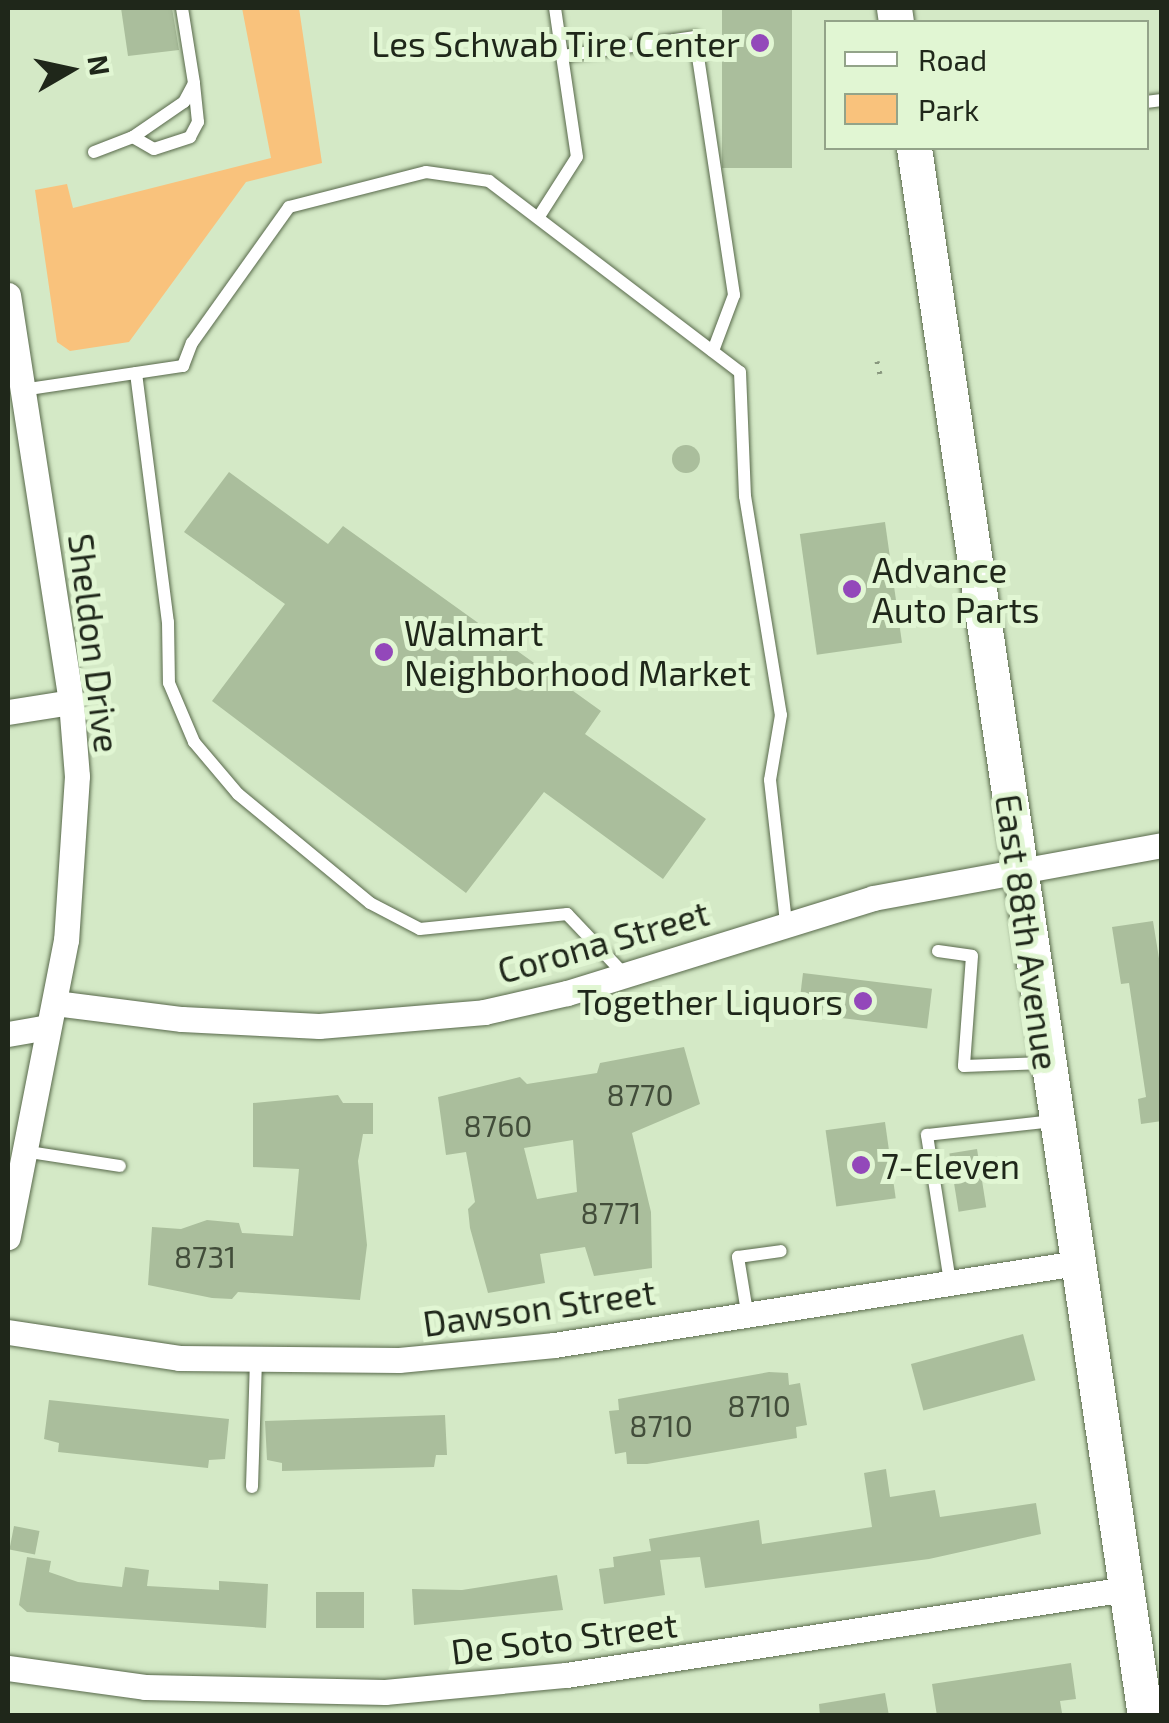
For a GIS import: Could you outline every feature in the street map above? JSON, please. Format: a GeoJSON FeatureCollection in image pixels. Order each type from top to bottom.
{"type":"FeatureCollection","features":[{"type":"Feature","properties":{"kind":"main road","name":"East 88th Avenue"},"geometry":{"type":"LineString","coordinates":[[914,150],[1046,1063],[1146,1716]]}},
{"type":"Feature","properties":{"kind":"street","name":"Sheldon Drive"},"geometry":{"type":"LineString","coordinates":[[8,296],[15,392],[71,702],[75,858],[8,1236]]}},
{"type":"Feature","properties":{"kind":"street"},"geometry":{"type":"LineString","coordinates":[[8,712],[71,702]]}},
{"type":"Feature","properties":{"kind":"street","name":"Corona Street"},"geometry":{"type":"LineString","coordinates":[[8,1034],[50,1015],[318,1026],[484,1012],[626,976],[786,923],[1018,867],[1162,845]]}},
{"type":"Feature","properties":{"kind":"street","name":"Dawson Street"},"geometry":{"type":"LineString","coordinates":[[8,1332],[178,1358],[256,1362],[399,1360],[554,1345],[747,1312],[1077,1264]]}},
{"type":"Feature","properties":{"kind":"street","name":"De Soto Street"},"geometry":{"type":"LineString","coordinates":[[8,1668],[145,1687],[385,1692],[566,1675],[1126,1589]]}},
{"type":"Feature","properties":{"kind":"lane"},"geometry":{"type":"LineString","coordinates":[[133,137],[154,150],[190,138],[198,122],[182,8]]}},
{"type":"Feature","properties":{"kind":"lane"},"geometry":{"type":"LineString","coordinates":[[538,218],[577,157],[556,8]]}},
{"type":"Feature","properties":{"kind":"lane"},"geometry":{"type":"LineString","coordinates":[[562,56],[695,37],[734,296],[713,351]]}},
{"type":"Feature","properties":{"kind":"lane"},"geometry":{"type":"LineString","coordinates":[[94,152],[133,137],[184,102],[194,83]]}},
{"type":"Feature","properties":{"kind":"lane"},"geometry":{"type":"LineString","coordinates":[[15,392],[183,366],[192,343],[290,207],[426,172],[490,180],[740,372],[745,496],[781,715],[770,780],[786,923]]}},
{"type":"Feature","properties":{"kind":"lane"},"geometry":{"type":"LineString","coordinates":[[136,373],[168,622],[169,683],[194,742],[238,794],[370,903],[420,930],[568,914],[626,976]]}},
{"type":"Feature","properties":{"kind":"lane"},"geometry":{"type":"LineString","coordinates":[[938,951],[972,956],[964,1066],[1046,1063]]}},
{"type":"Feature","properties":{"kind":"lane"},"geometry":{"type":"LineString","coordinates":[[950,1282],[927,1135],[1056,1120]]}},
{"type":"Feature","properties":{"kind":"lane"},"geometry":{"type":"LineString","coordinates":[[23,1151],[120,1166]]}},
{"type":"Feature","properties":{"kind":"lane"},"geometry":{"type":"LineString","coordinates":[[747,1312],[738,1258],[781,1252]]}},
{"type":"Feature","properties":{"kind":"lane"},"geometry":{"type":"LineString","coordinates":[[252,1487],[256,1362]]}},
{"type":"Feature","properties":{"kind":"path"},"geometry":{"type":"LineString","coordinates":[[877,361],[880,374]]}},
{"type":"Feature","properties":{"kind":"green space"},"geometry":{"type":"Polygon","coordinates":[[[242,8],[299,8],[322,163],[246,182],[129,342],[70,351],[57,342],[35,190],[67,184],[73,208],[271,158],[242,8]]]}},
{"type":"Feature","properties":{"kind":"building"},"geometry":{"type":"Polygon","coordinates":[[[121,8],[172,8],[179,50],[128,56],[121,8]]]}},
{"type":"Feature","properties":{"kind":"building"},"geometry":{"type":"Polygon","coordinates":[[[722,8],[792,8],[792,168],[722,168],[722,8]]]}},
{"type":"Feature","properties":{"kind":"building"},"geometry":{"type":"Polygon","coordinates":[[[686,445],[696,449],[700,459],[696,469],[686,473],[676,469],[672,459],[676,449],[686,445]]]}},
{"type":"Feature","properties":{"kind":"building","name":"Walmart Neighborhood Market"},"geometry":{"type":"Polygon","coordinates":[[[229,472],[328,544],[343,526],[601,711],[585,734],[706,819],[663,879],[544,792],[466,893],[212,701],[285,604],[184,532],[229,472]]]}},
{"type":"Feature","properties":{"kind":"building","name":"Advance Auto Parts"},"geometry":{"type":"Polygon","coordinates":[[[885,522],[902,643],[817,655],[800,534],[885,522]]]}},
{"type":"Feature","properties":{"kind":"building"},"geometry":{"type":"Polygon","coordinates":[[[1153,921],[1162,977],[1162,1121],[1141,1124],[1138,1099],[1146,1097],[1129,983],[1121,984],[1112,927],[1153,921]]]}},
{"type":"Feature","properties":{"kind":"building"},"geometry":{"type":"Polygon","coordinates":[[[803,973],[932,989],[927,1029],[798,1013],[803,973]]]}},
{"type":"Feature","properties":{"kind":"building"},"geometry":{"type":"Polygon","coordinates":[[[684,1047],[700,1104],[632,1133],[651,1212],[652,1268],[594,1276],[585,1247],[540,1254],[545,1283],[488,1293],[470,1228],[468,1209],[475,1202],[466,1152],[446,1155],[438,1097],[520,1077],[527,1084],[597,1073],[600,1063],[684,1047]],[[573,1140],[524,1148],[537,1199],[577,1192],[573,1140]]]}},
{"type":"Feature","properties":{"kind":"building"},"geometry":{"type":"Polygon","coordinates":[[[338,1095],[343,1103],[373,1103],[373,1134],[363,1134],[358,1161],[367,1245],[360,1300],[238,1292],[232,1299],[212,1298],[148,1285],[152,1227],[181,1229],[207,1220],[239,1223],[242,1233],[293,1236],[299,1169],[253,1167],[253,1103],[338,1095]]]}},
{"type":"Feature","properties":{"kind":"building","name":"7-Eleven"},"geometry":{"type":"Polygon","coordinates":[[[885,1122],[896,1198],[836,1207],[826,1130],[885,1122]]]}},
{"type":"Feature","properties":{"kind":"building"},"geometry":{"type":"Polygon","coordinates":[[[977,1149],[986,1207],[959,1212],[949,1153],[977,1149]]]}},
{"type":"Feature","properties":{"kind":"building"},"geometry":{"type":"Polygon","coordinates":[[[1023,1334],[1035,1380],[923,1410],[911,1364],[1023,1334]]]}},
{"type":"Feature","properties":{"kind":"building"},"geometry":{"type":"Polygon","coordinates":[[[769,1372],[788,1373],[789,1385],[800,1383],[807,1425],[796,1427],[797,1438],[647,1464],[627,1464],[626,1452],[615,1454],[609,1411],[619,1410],[618,1399],[769,1372]]]}},
{"type":"Feature","properties":{"kind":"building"},"geometry":{"type":"Polygon","coordinates":[[[49,1400],[229,1419],[225,1459],[209,1460],[208,1468],[58,1452],[59,1443],[44,1439],[49,1400]]]}},
{"type":"Feature","properties":{"kind":"building"},"geometry":{"type":"Polygon","coordinates":[[[445,1415],[447,1455],[436,1455],[434,1467],[282,1471],[282,1463],[267,1460],[265,1421],[445,1415]]]}},
{"type":"Feature","properties":{"kind":"building"},"geometry":{"type":"Polygon","coordinates":[[[886,1469],[890,1497],[935,1490],[940,1517],[1036,1503],[1041,1534],[929,1559],[705,1588],[700,1557],[660,1560],[665,1595],[604,1604],[599,1569],[614,1567],[613,1557],[651,1551],[649,1539],[759,1520],[762,1544],[872,1527],[864,1473],[886,1469]]]}},
{"type":"Feature","properties":{"kind":"building"},"geometry":{"type":"Polygon","coordinates":[[[14,1526],[40,1531],[35,1555],[9,1550],[14,1526]]]}},
{"type":"Feature","properties":{"kind":"building"},"geometry":{"type":"Polygon","coordinates":[[[27,1557],[51,1561],[49,1572],[78,1582],[122,1587],[125,1567],[149,1570],[147,1586],[219,1590],[219,1581],[268,1584],[266,1628],[27,1612],[19,1605],[27,1557]]]}},
{"type":"Feature","properties":{"kind":"building"},"geometry":{"type":"Polygon","coordinates":[[[557,1575],[563,1610],[414,1625],[412,1589],[462,1590],[557,1575]]]}},
{"type":"Feature","properties":{"kind":"building"},"geometry":{"type":"Polygon","coordinates":[[[316,1592],[364,1592],[364,1628],[316,1628],[316,1592]]]}},
{"type":"Feature","properties":{"kind":"building"},"geometry":{"type":"Polygon","coordinates":[[[1071,1663],[1076,1699],[1060,1701],[1062,1713],[937,1716],[932,1684],[1071,1663]]]}},
{"type":"Feature","properties":{"kind":"building"},"geometry":{"type":"Polygon","coordinates":[[[885,1693],[889,1716],[820,1716],[819,1704],[885,1693]]]}},
{"type":"Feature","properties":{"kind":"place","name":"Les Schwab Tire Center"},"geometry":{"type":"Point","coordinates":[760,43]}},
{"type":"Feature","properties":{"kind":"place","name":"Advance Auto Parts"},"geometry":{"type":"Point","coordinates":[852,589]}},
{"type":"Feature","properties":{"kind":"place","name":"Walmart Neighborhood Market"},"geometry":{"type":"Point","coordinates":[384,652]}},
{"type":"Feature","properties":{"kind":"place","name":"Together Liquors"},"geometry":{"type":"Point","coordinates":[863,1001]}},
{"type":"Feature","properties":{"kind":"place","name":"7-Eleven"},"geometry":{"type":"Point","coordinates":[861,1165]}}]}
